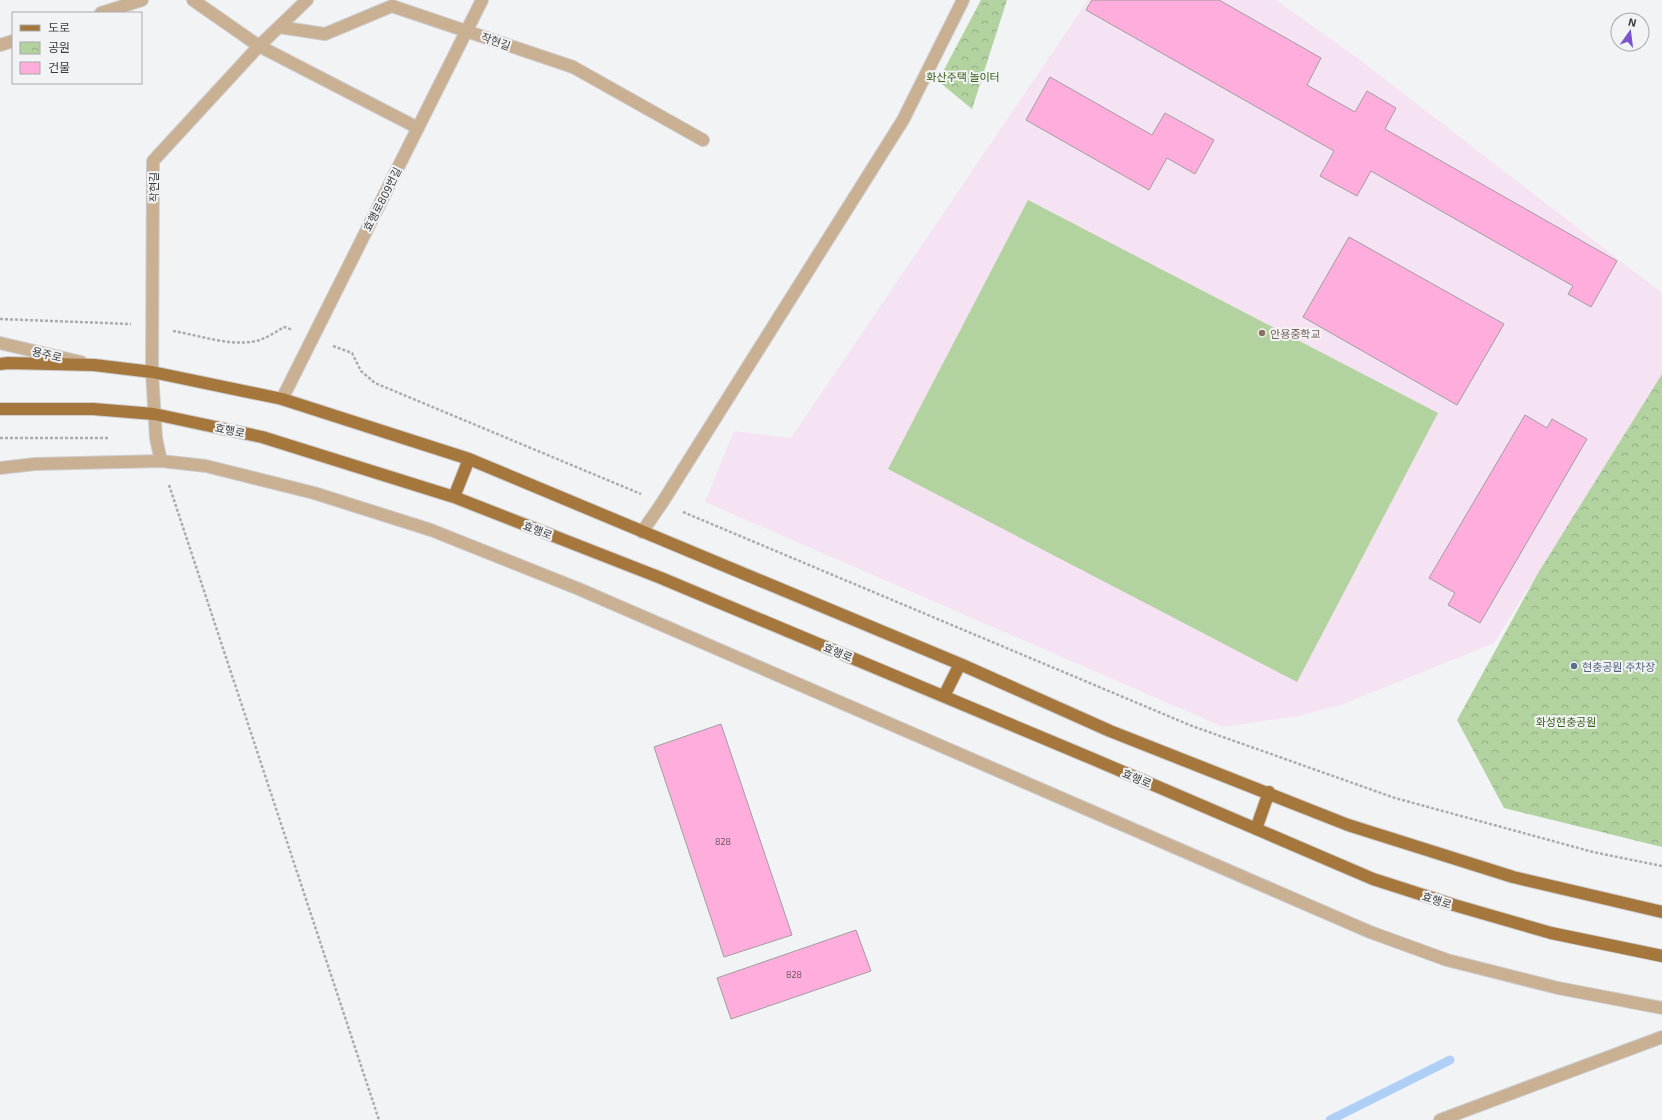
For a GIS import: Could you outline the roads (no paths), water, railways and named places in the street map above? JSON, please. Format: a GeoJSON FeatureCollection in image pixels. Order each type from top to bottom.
{"type":"FeatureCollection","features":[{"type":"Feature","properties":{"kind":"main road"},"geometry":{"type":"LineString","coordinates":[[0,364],[94,365],[152,372],[282,399],[469,459],[960,664],[1110,731],[1269,792],[1348,825],[1513,877],[1662,912]]}},
{"type":"Feature","properties":{"kind":"main road","name":"효행로"},"geometry":{"type":"LineString","coordinates":[[0,409],[93,409],[154,414],[262,437],[454,497],[661,578],[944,696],[1373,879],[1454,905],[1551,933],[1662,956]]}},
{"type":"Feature","properties":{"kind":"main road"},"geometry":{"type":"LineString","coordinates":[[454,497],[469,459]]}},
{"type":"Feature","properties":{"kind":"main road"},"geometry":{"type":"LineString","coordinates":[[944,696],[960,664]]}},
{"type":"Feature","properties":{"kind":"main road"},"geometry":{"type":"LineString","coordinates":[[1256,829],[1269,792]]}},
{"type":"Feature","properties":{"kind":"street"},"geometry":{"type":"LineString","coordinates":[[104,12],[142,0]]}},
{"type":"Feature","properties":{"kind":"street"},"geometry":{"type":"LineString","coordinates":[[193,0],[259,46],[418,128]]}},
{"type":"Feature","properties":{"kind":"street","name":"작현길"},"geometry":{"type":"LineString","coordinates":[[161,461],[156,438],[152,372],[153,161],[259,46],[307,0]]}},
{"type":"Feature","properties":{"kind":"street","name":"효행로809번길"},"geometry":{"type":"LineString","coordinates":[[282,399],[482,0]]}},
{"type":"Feature","properties":{"kind":"street"},"geometry":{"type":"LineString","coordinates":[[642,532],[662,503],[903,120],[963,0]]}},
{"type":"Feature","properties":{"kind":"street","name":"작현길"},"geometry":{"type":"LineString","coordinates":[[278,27],[325,34],[392,6],[573,67],[703,140]]}},
{"type":"Feature","properties":{"kind":"street"},"geometry":{"type":"LineString","coordinates":[[0,45],[12,41]]}},
{"type":"Feature","properties":{"kind":"street","name":"용주로"},"geometry":{"type":"LineString","coordinates":[[0,343],[94,365]]}},
{"type":"Feature","properties":{"kind":"street"},"geometry":{"type":"LineString","coordinates":[[0,468],[35,464],[161,461],[206,466],[314,493],[430,530],[579,589],[1370,932],[1447,960],[1558,988],[1662,1008]]}},
{"type":"Feature","properties":{"kind":"street"},"geometry":{"type":"LineString","coordinates":[[1440,1120],[1662,1037]]}},
{"type":"Feature","properties":{"kind":"waterway"},"geometry":{"type":"LineString","coordinates":[[1330,1120],[1450,1060]]}},
{"type":"Feature","properties":{"kind":"place","name":"안용중학교"},"geometry":{"type":"Point","coordinates":[1262,333]}},
{"type":"Feature","properties":{"kind":"place","name":"현충공원 주차장"},"geometry":{"type":"Point","coordinates":[1574,666]}},
{"type":"Feature","properties":{"kind":"park label","name":"화산주택 놀이터"},"geometry":{"type":"Point","coordinates":[963,76]}},
{"type":"Feature","properties":{"kind":"park label","name":"화성현충공원"},"geometry":{"type":"Point","coordinates":[1566,721]}}]}
